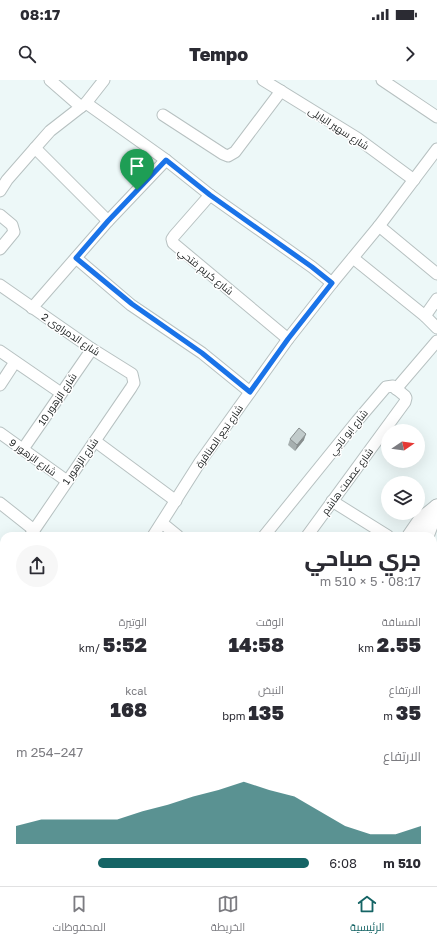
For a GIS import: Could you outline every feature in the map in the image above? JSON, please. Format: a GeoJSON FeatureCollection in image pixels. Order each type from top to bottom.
{"type":"FeatureCollection","features":[{"type":"Feature","properties":{"kind":"street"},"geometry":{"type":"LineString","coordinates":[[50,80],[83,105],[166,160],[210,195],[312,267],[332,283]]}},
{"type":"Feature","properties":{"kind":"street"},"geometry":{"type":"LineString","coordinates":[[0,191],[7,180],[50,131],[83,105],[104,80]]}},
{"type":"Feature","properties":{"kind":"street","name":"شارع سهير البابلى"},"geometry":{"type":"LineString","coordinates":[[262,80],[357,138],[414,180]]}},
{"type":"Feature","properties":{"kind":"street"},"geometry":{"type":"LineString","coordinates":[[382,80],[437,117]]}},
{"type":"Feature","properties":{"kind":"street"},"geometry":{"type":"LineString","coordinates":[[163,115],[228,156],[235,152],[281,91]]}},
{"type":"Feature","properties":{"kind":"street"},"geometry":{"type":"LineString","coordinates":[[35,148],[108,221]]}},
{"type":"Feature","properties":{"kind":"street","name":"شارع نجع الصناقرة"},"geometry":{"type":"LineString","coordinates":[[156,532],[200,462],[288,339],[379,226],[436,152]]}},
{"type":"Feature","properties":{"kind":"street"},"geometry":{"type":"LineString","coordinates":[[32,308],[108,221],[166,160]]}},
{"type":"Feature","properties":{"kind":"street","name":"شارع كريم فتحي"},"geometry":{"type":"LineString","coordinates":[[210,195],[174,236],[172,239],[173,243],[288,339]]}},
{"type":"Feature","properties":{"kind":"street"},"geometry":{"type":"LineString","coordinates":[[0,215],[12,225],[13,229],[13,234],[0,249]]}},
{"type":"Feature","properties":{"kind":"street"},"geometry":{"type":"LineString","coordinates":[[379,226],[437,274]]}},
{"type":"Feature","properties":{"kind":"street"},"geometry":{"type":"LineString","coordinates":[[76,258],[132,304],[202,353],[250,392]]}},
{"type":"Feature","properties":{"kind":"street"},"geometry":{"type":"LineString","coordinates":[[353,258],[437,328]]}},
{"type":"Feature","properties":{"kind":"street","name":"شارع الدمراوى 2"},"geometry":{"type":"LineString","coordinates":[[0,286],[92,349],[132,374],[134,383],[131,388]]}},
{"type":"Feature","properties":{"kind":"street"},"geometry":{"type":"LineString","coordinates":[[424,316],[437,299]]}},
{"type":"Feature","properties":{"kind":"street"},"geometry":{"type":"LineString","coordinates":[[396,389],[437,341]]}},
{"type":"Feature","properties":{"kind":"street","name":"شارع الزهور 10"},"geometry":{"type":"LineString","coordinates":[[23,449],[92,349]]}},
{"type":"Feature","properties":{"kind":"street"},"geometry":{"type":"LineString","coordinates":[[0,351],[61,393]]}},
{"type":"Feature","properties":{"kind":"street"},"geometry":{"type":"LineString","coordinates":[[0,385],[15,362]]}},
{"type":"Feature","properties":{"kind":"street","name":"شارع ابو ناجي"},"geometry":{"type":"LineString","coordinates":[[267,532],[386,387],[390,386],[396,389]]}},
{"type":"Feature","properties":{"kind":"street","name":"شارع الزهور 1"},"geometry":{"type":"LineString","coordinates":[[33,532],[131,388]]}},
{"type":"Feature","properties":{"kind":"street","name":"شارع عصمت هاشم"},"geometry":{"type":"LineString","coordinates":[[309,532],[405,402],[405,396],[396,389]]}},
{"type":"Feature","properties":{"kind":"street","name":"شارع الزهور 9"},"geometry":{"type":"LineString","coordinates":[[0,433],[67,481]]}},
{"type":"Feature","properties":{"kind":"street"},"geometry":{"type":"LineString","coordinates":[[95,441],[176,501]]}},
{"type":"Feature","properties":{"kind":"street"},"geometry":{"type":"LineString","coordinates":[[332,501],[382,532]]}},
{"type":"Feature","properties":{"kind":"street"},"geometry":{"type":"LineString","coordinates":[[0,503],[31,532]]}},
{"type":"Feature","properties":{"kind":"street"},"geometry":{"type":"LineString","coordinates":[[413,532],[421,520],[437,507]]}},
{"type":"Feature","properties":{"kind":"street"},"geometry":{"type":"LineString","coordinates":[[428,532],[437,507]]}},
{"type":"Feature","properties":{"kind":"street"},"geometry":{"type":"LineString","coordinates":[[162,523],[173,532]]}},
{"type":"Feature","properties":{"kind":"building"},"geometry":{"type":"Polygon","coordinates":[[[299,428],[306,434],[297,445],[290,439],[299,428]]]}},
{"type":"Feature","properties":{"kind":"route"},"geometry":{"type":"LineString","coordinates":[[166,160],[210,195],[312,267],[332,283],[288,339],[250,392],[202,353],[132,304],[76,258],[137,190],[166,160]]}}]}
